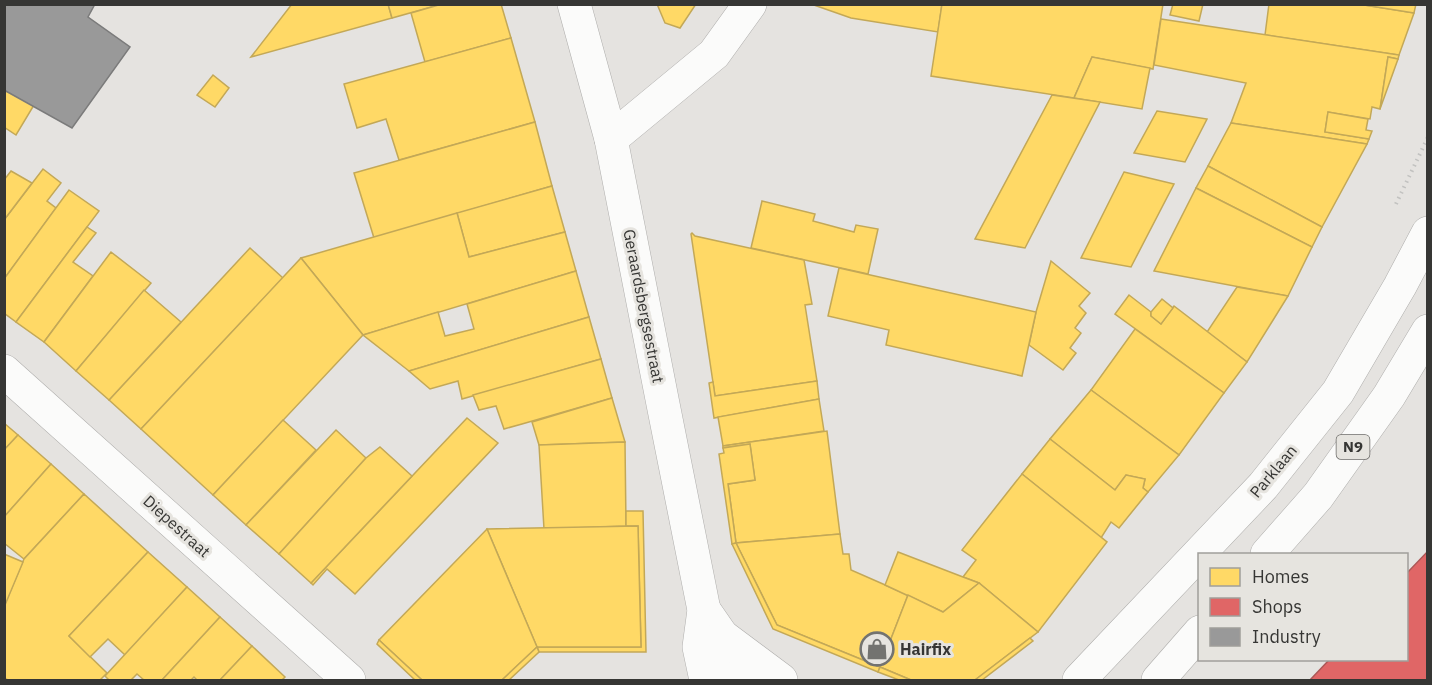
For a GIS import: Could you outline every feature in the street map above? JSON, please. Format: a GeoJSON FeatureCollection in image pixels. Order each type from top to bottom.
{"type":"FeatureCollection","features":[{"type":"Feature","properties":{"kind":"street","name":"Geraardsbergsestraat"},"geometry":{"type":"LineString","coordinates":[[574,4],[611,139],[713,623],[740,681]]}},
{"type":"Feature","properties":{"kind":"street"},"geometry":{"type":"LineString","coordinates":[[611,139],[714,54],[750,4]]}},
{"type":"Feature","properties":{"kind":"street","name":"Parklaan"},"geometry":{"type":"LineString","coordinates":[[1200,553],[1263,486],[1338,392],[1428,233]]}},
{"type":"Feature","properties":{"kind":"street","name":"N9"},"geometry":{"type":"LineString","coordinates":[[1269,553],[1318,496],[1389,396],[1428,331]]}},
{"type":"Feature","properties":{"kind":"street","name":"Diepestraat"},"geometry":{"type":"LineString","coordinates":[[4,371],[349,681]]}},
{"type":"Feature","properties":{"kind":"street","name":"Parklaan"},"geometry":{"type":"LineString","coordinates":[[1079,681],[1198,555]]}},
{"type":"Feature","properties":{"kind":"street","name":"Geraardsbergsestraat"},"geometry":{"type":"LineString","coordinates":[[706,681],[699,646],[713,623]]}},
{"type":"Feature","properties":{"kind":"street"},"geometry":{"type":"LineString","coordinates":[[713,623],[781,681]]}},
{"type":"Feature","properties":{"kind":"street"},"geometry":{"type":"LineString","coordinates":[[1158,681],[1198,635]]}},
{"type":"Feature","properties":{"kind":"path"},"geometry":{"type":"LineString","coordinates":[[1394,206],[1428,137]]}},
{"type":"Feature","properties":{"kind":"building: Homes"},"geometry":{"type":"Polygon","coordinates":[[[292,4],[388,4],[392,18],[251,57],[292,4]]]}},
{"type":"Feature","properties":{"kind":"building: Homes"},"geometry":{"type":"Polygon","coordinates":[[[388,4],[442,4],[392,18],[388,4]]]}},
{"type":"Feature","properties":{"kind":"building: Homes"},"geometry":{"type":"Polygon","coordinates":[[[442,4],[501,4],[511,38],[425,62],[411,13],[442,4]]]}},
{"type":"Feature","properties":{"kind":"building: Homes"},"geometry":{"type":"Polygon","coordinates":[[[657,4],[696,4],[680,28],[665,23],[657,4]]]}},
{"type":"Feature","properties":{"kind":"building: Homes"},"geometry":{"type":"Polygon","coordinates":[[[811,4],[942,4],[938,32],[851,18],[811,4]]]}},
{"type":"Feature","properties":{"kind":"building: Homes"},"geometry":{"type":"Polygon","coordinates":[[[942,4],[1163,4],[1153,69],[1092,57],[1074,98],[931,76],[942,4]]]}},
{"type":"Feature","properties":{"kind":"building: Homes"},"geometry":{"type":"Polygon","coordinates":[[[1173,4],[1203,4],[1199,21],[1170,15],[1173,4]]]}},
{"type":"Feature","properties":{"kind":"building: Homes"},"geometry":{"type":"Polygon","coordinates":[[[1269,4],[1358,4],[1414,13],[1399,55],[1265,35],[1269,4]]]}},
{"type":"Feature","properties":{"kind":"building: Homes"},"geometry":{"type":"Polygon","coordinates":[[[1358,4],[1416,4],[1414,13],[1358,4]]]}},
{"type":"Feature","properties":{"kind":"building: Homes"},"geometry":{"type":"Polygon","coordinates":[[[1161,19],[1399,55],[1398,59],[1388,57],[1380,109],[1372,107],[1370,119],[1328,112],[1325,132],[1369,139],[1367,144],[1231,123],[1246,83],[1154,65],[1161,19]]]}},
{"type":"Feature","properties":{"kind":"building: Homes"},"geometry":{"type":"Polygon","coordinates":[[[511,38],[535,122],[399,160],[386,119],[357,128],[344,84],[511,38]]]}},
{"type":"Feature","properties":{"kind":"building: Homes"},"geometry":{"type":"Polygon","coordinates":[[[1092,57],[1150,68],[1142,109],[1074,98],[1092,57]]]}},
{"type":"Feature","properties":{"kind":"building: Homes"},"geometry":{"type":"Polygon","coordinates":[[[1388,57],[1398,59],[1380,109],[1381,103],[1388,57]]]}},
{"type":"Feature","properties":{"kind":"building: Homes"},"geometry":{"type":"Polygon","coordinates":[[[213,75],[229,88],[215,107],[197,95],[213,75]]]}},
{"type":"Feature","properties":{"kind":"building: Homes"},"geometry":{"type":"Polygon","coordinates":[[[4,90],[34,105],[16,135],[4,127],[4,90]]]}},
{"type":"Feature","properties":{"kind":"building: Homes"},"geometry":{"type":"Polygon","coordinates":[[[1052,95],[1100,102],[1025,248],[975,239],[1052,95]]]}},
{"type":"Feature","properties":{"kind":"building: Homes"},"geometry":{"type":"Polygon","coordinates":[[[1157,111],[1207,119],[1185,162],[1134,153],[1157,111]]]}},
{"type":"Feature","properties":{"kind":"building: Homes"},"geometry":{"type":"Polygon","coordinates":[[[1328,112],[1368,119],[1366,130],[1372,131],[1369,139],[1325,132],[1328,112]]]}},
{"type":"Feature","properties":{"kind":"building: Homes"},"geometry":{"type":"Polygon","coordinates":[[[535,122],[552,186],[374,238],[354,173],[535,122]]]}},
{"type":"Feature","properties":{"kind":"building: Homes"},"geometry":{"type":"Polygon","coordinates":[[[1231,123],[1367,144],[1322,227],[1208,166],[1231,123]]]}},
{"type":"Feature","properties":{"kind":"building: Homes"},"geometry":{"type":"Polygon","coordinates":[[[1208,166],[1322,227],[1312,247],[1196,188],[1208,166]]]}},
{"type":"Feature","properties":{"kind":"building: Homes"},"geometry":{"type":"Polygon","coordinates":[[[43,169],[61,183],[47,201],[56,208],[4,279],[4,220],[43,169]]]}},
{"type":"Feature","properties":{"kind":"building: Homes"},"geometry":{"type":"Polygon","coordinates":[[[11,171],[32,183],[4,220],[4,180],[11,171]]]}},
{"type":"Feature","properties":{"kind":"building: Homes"},"geometry":{"type":"Polygon","coordinates":[[[1124,172],[1174,184],[1131,267],[1081,258],[1124,172]]]}},
{"type":"Feature","properties":{"kind":"building: Homes"},"geometry":{"type":"Polygon","coordinates":[[[552,186],[565,232],[469,257],[457,213],[552,186]]]}},
{"type":"Feature","properties":{"kind":"building: Homes"},"geometry":{"type":"Polygon","coordinates":[[[1196,188],[1312,247],[1288,296],[1154,271],[1196,188]]]}},
{"type":"Feature","properties":{"kind":"building: Homes"},"geometry":{"type":"Polygon","coordinates":[[[69,190],[99,211],[16,322],[4,313],[4,279],[69,190]]]}},
{"type":"Feature","properties":{"kind":"building: Homes"},"geometry":{"type":"Polygon","coordinates":[[[762,201],[815,214],[813,221],[854,232],[856,225],[878,229],[868,274],[751,248],[762,201]]]}},
{"type":"Feature","properties":{"kind":"building: Homes"},"geometry":{"type":"Polygon","coordinates":[[[457,213],[469,257],[565,232],[576,271],[363,335],[301,258],[457,213]]]}},
{"type":"Feature","properties":{"kind":"building: Homes"},"geometry":{"type":"Polygon","coordinates":[[[87,227],[96,233],[73,262],[93,276],[44,342],[16,322],[87,227]]]}},
{"type":"Feature","properties":{"kind":"building: Homes"},"geometry":{"type":"Polygon","coordinates":[[[692,233],[695,236],[804,260],[812,304],[805,305],[817,381],[715,396],[692,233]]]}},
{"type":"Feature","properties":{"kind":"building: Homes"},"geometry":{"type":"Polygon","coordinates":[[[250,248],[283,278],[141,429],[109,400],[250,248]]]}},
{"type":"Feature","properties":{"kind":"building: Homes"},"geometry":{"type":"Polygon","coordinates":[[[111,252],[151,283],[76,371],[44,342],[111,252]]]}},
{"type":"Feature","properties":{"kind":"building: Homes"},"geometry":{"type":"Polygon","coordinates":[[[301,258],[363,335],[213,495],[141,429],[301,258]]]}},
{"type":"Feature","properties":{"kind":"building: Homes"},"geometry":{"type":"Polygon","coordinates":[[[1051,261],[1090,293],[1079,306],[1086,313],[1075,328],[1081,333],[1070,348],[1076,353],[1063,370],[1029,345],[1051,261]]]}},
{"type":"Feature","properties":{"kind":"building: Homes"},"geometry":{"type":"Polygon","coordinates":[[[839,268],[1036,312],[1022,376],[886,345],[889,330],[828,316],[839,268]]]}},
{"type":"Feature","properties":{"kind":"building: Homes"},"geometry":{"type":"Polygon","coordinates":[[[576,271],[589,317],[409,371],[363,335],[438,312],[445,336],[474,329],[467,304],[576,271]]]}},
{"type":"Feature","properties":{"kind":"building: Homes"},"geometry":{"type":"Polygon","coordinates":[[[1237,287],[1288,296],[1247,362],[1207,332],[1237,287]]]}},
{"type":"Feature","properties":{"kind":"building: Homes"},"geometry":{"type":"Polygon","coordinates":[[[144,290],[181,322],[109,400],[76,371],[144,290]]]}},
{"type":"Feature","properties":{"kind":"building: Homes"},"geometry":{"type":"Polygon","coordinates":[[[1129,295],[1151,312],[1151,316],[1161,324],[1174,306],[1247,362],[1224,393],[1115,314],[1129,295]]]}},
{"type":"Feature","properties":{"kind":"building: Homes"},"geometry":{"type":"Polygon","coordinates":[[[1162,299],[1173,308],[1161,324],[1151,316],[1151,312],[1162,299]]]}},
{"type":"Feature","properties":{"kind":"building: Homes"},"geometry":{"type":"Polygon","coordinates":[[[589,317],[601,359],[462,399],[458,381],[430,389],[409,371],[589,317]]]}},
{"type":"Feature","properties":{"kind":"building: Homes"},"geometry":{"type":"Polygon","coordinates":[[[1135,329],[1224,393],[1179,455],[1091,390],[1135,329]]]}},
{"type":"Feature","properties":{"kind":"building: Homes"},"geometry":{"type":"Polygon","coordinates":[[[601,359],[612,398],[522,424],[504,429],[496,406],[479,410],[473,395],[601,359]]]}},
{"type":"Feature","properties":{"kind":"building: Homes"},"geometry":{"type":"Polygon","coordinates":[[[817,381],[819,399],[714,418],[709,383],[713,382],[715,396],[817,381]]]}},
{"type":"Feature","properties":{"kind":"building: Homes"},"geometry":{"type":"Polygon","coordinates":[[[1091,390],[1179,455],[1148,492],[1143,488],[1145,479],[1126,475],[1115,490],[1050,439],[1091,390]]]}},
{"type":"Feature","properties":{"kind":"building: Homes"},"geometry":{"type":"Polygon","coordinates":[[[612,398],[625,442],[539,445],[532,422],[612,398]]]}},
{"type":"Feature","properties":{"kind":"building: Homes"},"geometry":{"type":"Polygon","coordinates":[[[819,399],[824,431],[723,446],[718,417],[819,399]]]}},
{"type":"Feature","properties":{"kind":"building: Homes"},"geometry":{"type":"Polygon","coordinates":[[[467,418],[498,443],[355,594],[327,569],[313,585],[311,583],[467,418]]]}},
{"type":"Feature","properties":{"kind":"building: Homes"},"geometry":{"type":"Polygon","coordinates":[[[283,420],[316,450],[246,525],[213,495],[283,420]]]}},
{"type":"Feature","properties":{"kind":"building: Homes"},"geometry":{"type":"Polygon","coordinates":[[[4,423],[18,435],[4,450],[4,423]]]}},
{"type":"Feature","properties":{"kind":"building: Homes"},"geometry":{"type":"Polygon","coordinates":[[[336,430],[366,458],[279,554],[246,525],[336,430]]]}},
{"type":"Feature","properties":{"kind":"building: Homes"},"geometry":{"type":"Polygon","coordinates":[[[827,431],[840,534],[736,543],[728,484],[755,480],[750,444],[723,448],[723,446],[827,431]]]}},
{"type":"Feature","properties":{"kind":"building: Homes"},"geometry":{"type":"Polygon","coordinates":[[[18,435],[51,464],[4,517],[4,450],[18,435]]]}},
{"type":"Feature","properties":{"kind":"building: Homes"},"geometry":{"type":"Polygon","coordinates":[[[1050,439],[1115,490],[1126,475],[1145,479],[1143,488],[1148,492],[1119,528],[1111,522],[1101,538],[1022,474],[1050,439]]]}},
{"type":"Feature","properties":{"kind":"building: Homes"},"geometry":{"type":"Polygon","coordinates":[[[625,442],[626,526],[544,529],[539,445],[625,442]]]}},
{"type":"Feature","properties":{"kind":"building: Homes"},"geometry":{"type":"Polygon","coordinates":[[[750,444],[755,480],[728,484],[736,543],[732,544],[719,454],[724,453],[723,448],[750,444]]]}},
{"type":"Feature","properties":{"kind":"building: Homes"},"geometry":{"type":"Polygon","coordinates":[[[380,447],[412,476],[311,583],[279,554],[366,458],[380,447]]]}},
{"type":"Feature","properties":{"kind":"building: Homes"},"geometry":{"type":"Polygon","coordinates":[[[51,464],[84,494],[24,559],[4,543],[4,517],[51,464]]]}},
{"type":"Feature","properties":{"kind":"building: Homes"},"geometry":{"type":"Polygon","coordinates":[[[1022,474],[1107,542],[1038,632],[979,583],[963,577],[976,560],[962,550],[1022,474]]]}},
{"type":"Feature","properties":{"kind":"building: Homes"},"geometry":{"type":"Polygon","coordinates":[[[84,494],[148,552],[69,636],[107,673],[100,680],[8,680],[4,678],[4,606],[24,559],[84,494]]]}},
{"type":"Feature","properties":{"kind":"building: Homes"},"geometry":{"type":"Polygon","coordinates":[[[626,511],[643,511],[646,652],[539,652],[537,647],[641,647],[638,526],[626,526],[626,511]]]}},
{"type":"Feature","properties":{"kind":"building: Homes"},"geometry":{"type":"Polygon","coordinates":[[[638,526],[641,647],[537,647],[487,529],[638,526]]]}},
{"type":"Feature","properties":{"kind":"building: Homes"},"geometry":{"type":"Polygon","coordinates":[[[487,529],[537,647],[502,680],[422,680],[379,640],[487,529]]]}},
{"type":"Feature","properties":{"kind":"building: Homes"},"geometry":{"type":"Polygon","coordinates":[[[840,534],[843,554],[849,554],[851,570],[908,595],[880,667],[777,625],[736,543],[840,534]]]}},
{"type":"Feature","properties":{"kind":"building: Homes"},"geometry":{"type":"Polygon","coordinates":[[[736,543],[777,625],[880,667],[878,672],[773,629],[732,544],[736,543]]]}},
{"type":"Feature","properties":{"kind":"building: Homes"},"geometry":{"type":"Polygon","coordinates":[[[148,552],[187,587],[125,655],[108,639],[90,657],[69,636],[148,552]]]}},
{"type":"Feature","properties":{"kind":"building: Homes"},"geometry":{"type":"Polygon","coordinates":[[[898,552],[979,583],[943,612],[885,585],[898,552]]]}},
{"type":"Feature","properties":{"kind":"building: Homes"},"geometry":{"type":"Polygon","coordinates":[[[4,554],[23,562],[5,605],[4,605],[4,554]]]}},
{"type":"Feature","properties":{"kind":"building: Homes"},"geometry":{"type":"Polygon","coordinates":[[[979,583],[1038,632],[975,680],[911,680],[880,667],[908,595],[943,612],[979,583]]]}},
{"type":"Feature","properties":{"kind":"building: Homes"},"geometry":{"type":"Polygon","coordinates":[[[187,587],[220,617],[162,680],[144,680],[137,674],[131,680],[109,680],[105,676],[187,587]]]}},
{"type":"Feature","properties":{"kind":"building: Homes"},"geometry":{"type":"Polygon","coordinates":[[[220,617],[252,646],[220,680],[197,680],[194,677],[191,680],[162,680],[220,617]]]}},
{"type":"Feature","properties":{"kind":"building: Homes"},"geometry":{"type":"Polygon","coordinates":[[[1030,638],[1033,641],[982,680],[975,680],[1030,638]]]}},
{"type":"Feature","properties":{"kind":"building: Homes"},"geometry":{"type":"Polygon","coordinates":[[[379,640],[422,680],[415,680],[377,644],[379,640]]]}},
{"type":"Feature","properties":{"kind":"building: Homes"},"geometry":{"type":"Polygon","coordinates":[[[252,646],[285,677],[282,680],[220,680],[252,646]]]}},
{"type":"Feature","properties":{"kind":"building: Homes"},"geometry":{"type":"Polygon","coordinates":[[[537,647],[539,652],[509,680],[502,680],[537,647]]]}},
{"type":"Feature","properties":{"kind":"building: Homes"},"geometry":{"type":"Polygon","coordinates":[[[880,667],[911,680],[899,680],[878,672],[880,667]]]}},
{"type":"Feature","properties":{"kind":"building: Shops"},"geometry":{"type":"Polygon","coordinates":[[[1428,551],[1428,680],[1310,680],[1328,661],[1408,661],[1408,572],[1428,551]]]}},
{"type":"Feature","properties":{"kind":"building: Industry"},"geometry":{"type":"Polygon","coordinates":[[[4,4],[95,4],[88,17],[130,47],[72,128],[4,90],[4,4]]]}},
{"type":"Feature","properties":{"kind":"place","name":"Hairfix"},"geometry":{"type":"Point","coordinates":[877,649]}}]}
